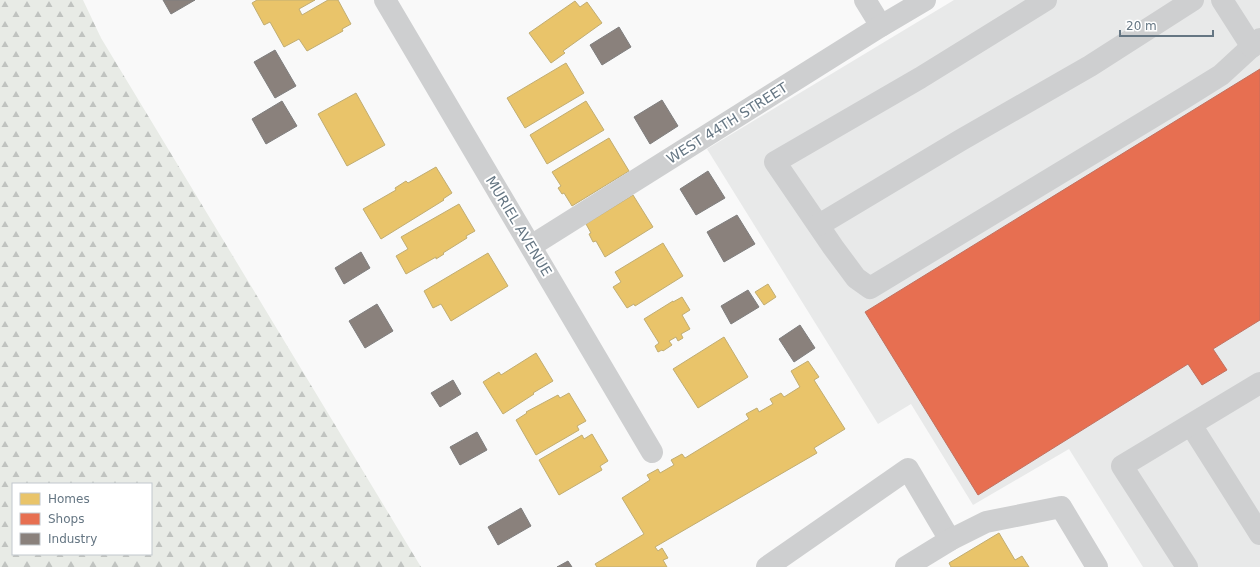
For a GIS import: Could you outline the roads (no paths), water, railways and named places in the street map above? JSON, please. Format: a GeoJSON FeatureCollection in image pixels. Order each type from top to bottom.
{"type":"FeatureCollection","features":[{"type":"Feature","properties":{"kind":"street","name":"MURIEL AVENUE"},"geometry":{"type":"LineString","coordinates":[[385,0],[652,452]]}},
{"type":"Feature","properties":{"kind":"street"},"geometry":{"type":"LineString","coordinates":[[865,0],[880,26]]}},
{"type":"Feature","properties":{"kind":"street","name":"WEST 44TH STREET"},"geometry":{"type":"LineString","coordinates":[[531,246],[880,26],[925,0]]}},
{"type":"Feature","properties":{"kind":"street"},"geometry":{"type":"LineString","coordinates":[[1046,0],[920,78],[775,162],[856,278],[870,288],[1221,75],[1256,43],[1222,0]]}},
{"type":"Feature","properties":{"kind":"street"},"geometry":{"type":"LineString","coordinates":[[819,225],[968,136],[1090,66],[1193,0]]}},
{"type":"Feature","properties":{"kind":"street"},"geometry":{"type":"LineString","coordinates":[[1187,567],[1122,466],[1190,425],[1259,387]]}},
{"type":"Feature","properties":{"kind":"street"},"geometry":{"type":"LineString","coordinates":[[1190,425],[1260,534]]}},
{"type":"Feature","properties":{"kind":"street"},"geometry":{"type":"LineString","coordinates":[[767,567],[908,469],[950,540]]}},
{"type":"Feature","properties":{"kind":"street"},"geometry":{"type":"LineString","coordinates":[[906,567],[950,540],[986,522],[1061,507],[1097,567]]}}]}
